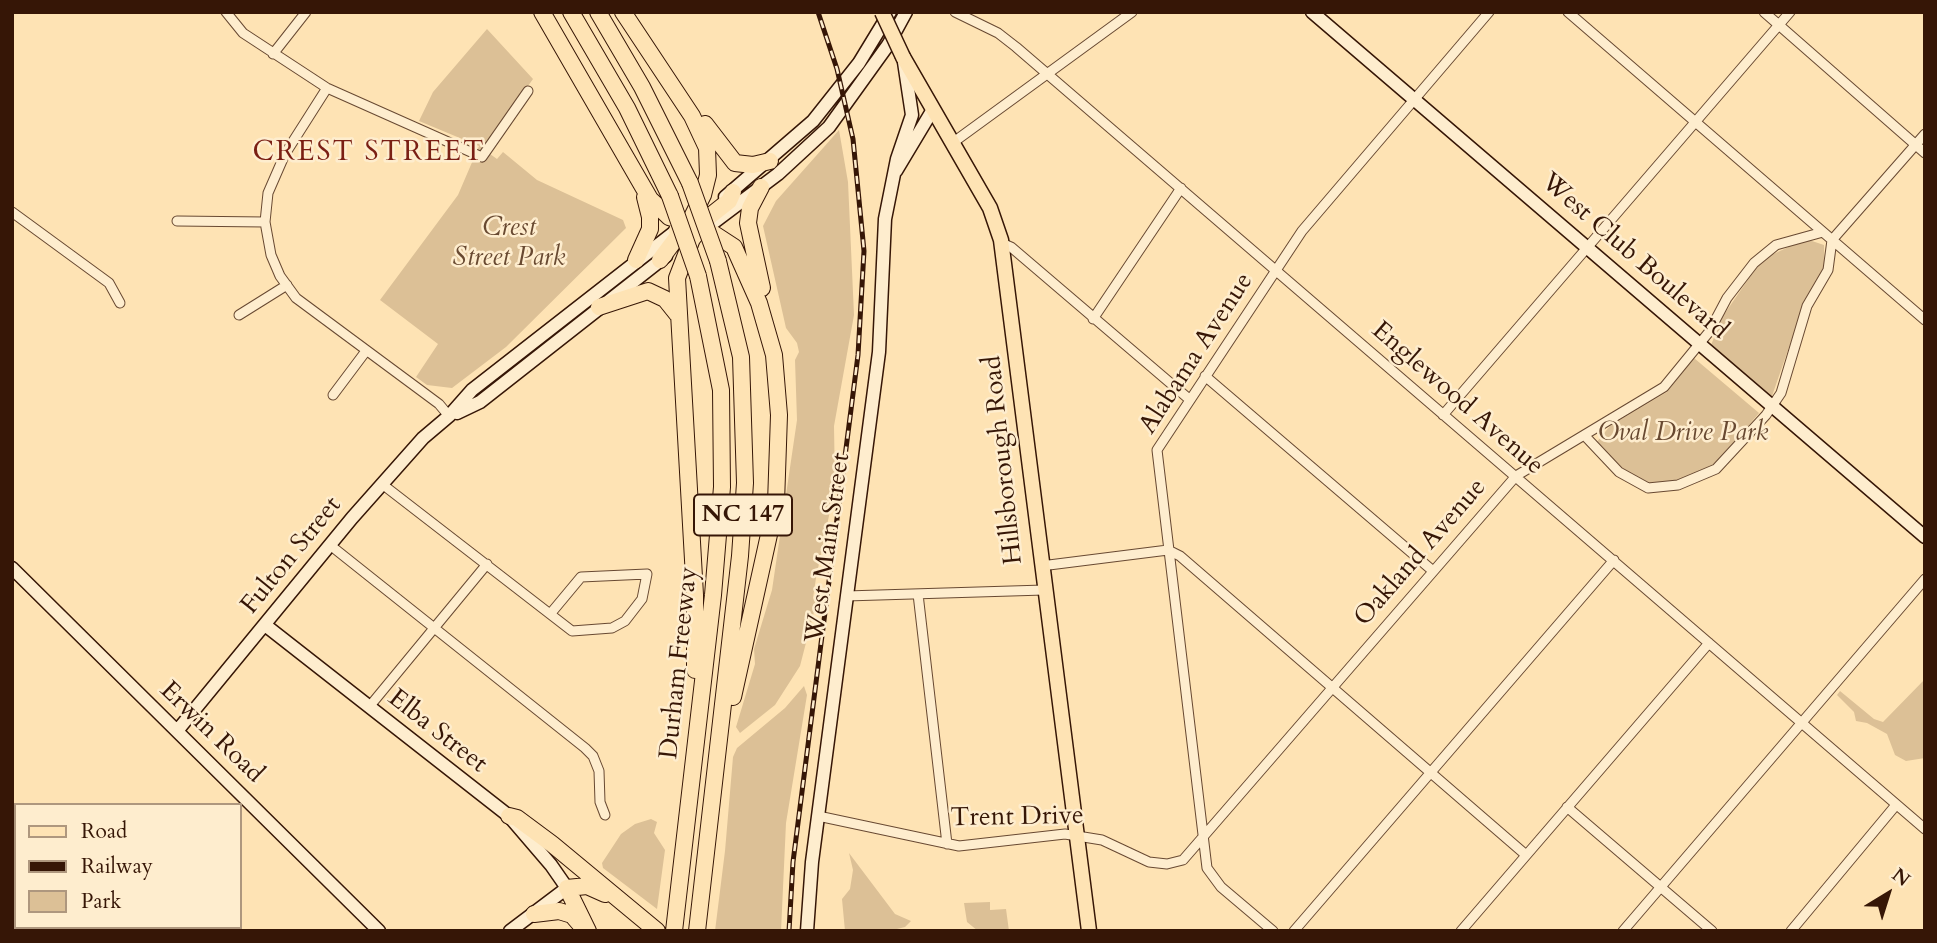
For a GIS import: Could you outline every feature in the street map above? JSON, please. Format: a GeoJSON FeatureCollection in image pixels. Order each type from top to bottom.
{"type":"FeatureCollection","features":[{"type":"Feature","properties":{"kind":"highway"},"geometry":{"type":"LineString","coordinates":[[542,12],[659,210],[693,229],[720,236],[734,247],[744,263],[768,332]]}},
{"type":"Feature","properties":{"kind":"highway","name":"Durham Freeway"},"geometry":{"type":"LineString","coordinates":[[571,12],[627,108],[670,196],[698,276],[719,374],[723,431],[719,530],[674,931]]}},
{"type":"Feature","properties":{"kind":"highway","name":"Durham Freeway"},"geometry":{"type":"LineString","coordinates":[[598,12],[642,87],[690,183],[718,261],[741,357],[745,483],[740,556],[697,931]]}},
{"type":"Feature","properties":{"kind":"highway"},"geometry":{"type":"LineString","coordinates":[[623,12],[702,134],[709,162],[703,195],[677,278],[695,595],[692,718],[695,753]]}},
{"type":"Feature","properties":{"kind":"highway"},"geometry":{"type":"LineString","coordinates":[[670,82],[687,99],[727,156],[735,163],[753,165],[770,161]]}},
{"type":"Feature","properties":{"kind":"highway"},"geometry":{"type":"LineString","coordinates":[[636,260],[650,229],[644,187]]}},
{"type":"Feature","properties":{"kind":"highway"},"geometry":{"type":"LineString","coordinates":[[715,770],[776,503],[779,415],[768,313],[748,223],[750,208],[761,187]]}},
{"type":"Feature","properties":{"kind":"highway"},"geometry":{"type":"LineString","coordinates":[[665,256],[693,229],[729,201],[733,192]]}},
{"type":"Feature","properties":{"kind":"highway"},"geometry":{"type":"LineString","coordinates":[[599,307],[648,290],[665,299],[678,316]]}},
{"type":"Feature","properties":{"kind":"highway"},"geometry":{"type":"LineString","coordinates":[[509,816],[517,818],[552,844],[653,928]]}},
{"type":"Feature","properties":{"kind":"highway"},"geometry":{"type":"LineString","coordinates":[[587,931],[566,888],[587,886],[620,901]]}},
{"type":"Feature","properties":{"kind":"highway"},"geometry":{"type":"LineString","coordinates":[[534,914],[559,911],[572,915],[587,931]]}},
{"type":"Feature","properties":{"kind":"main road","name":"Hillsborough Road"},"geometry":{"type":"LineString","coordinates":[[881,12],[932,111],[993,214],[1002,246],[1089,931]]}},
{"type":"Feature","properties":{"kind":"main road"},"geometry":{"type":"LineString","coordinates":[[733,192],[813,121],[839,90],[890,12]]}},
{"type":"Feature","properties":{"kind":"main road","name":"Fulton Street"},"geometry":{"type":"LineString","coordinates":[[177,731],[418,443],[449,416],[472,390],[636,260],[761,187],[829,127],[888,45],[906,12]]}},
{"type":"Feature","properties":{"kind":"main road","name":"West Club Boulevard"},"geometry":{"type":"LineString","coordinates":[[1312,12],[1925,537]]}},
{"type":"Feature","properties":{"kind":"main road","name":"West Main Street"},"geometry":{"type":"LineString","coordinates":[[807,931],[818,816],[880,352],[885,219],[912,104],[903,57]]}},
{"type":"Feature","properties":{"kind":"main road","name":"West Main Street"},"geometry":{"type":"LineString","coordinates":[[895,172],[902,165],[932,111]]}},
{"type":"Feature","properties":{"kind":"main road","name":"Fulton Street"},"geometry":{"type":"LineString","coordinates":[[449,416],[480,402],[665,256]]}},
{"type":"Feature","properties":{"kind":"main road","name":"Erwin Road"},"geometry":{"type":"LineString","coordinates":[[12,568],[379,931]]}},
{"type":"Feature","properties":{"kind":"main road","name":"Elba Street"},"geometry":{"type":"LineString","coordinates":[[265,625],[509,816],[566,888]]}},
{"type":"Feature","properties":{"kind":"main road"},"geometry":{"type":"LineString","coordinates":[[510,931],[566,888]]}},
{"type":"Feature","properties":{"kind":"street"},"geometry":{"type":"LineString","coordinates":[[226,12],[243,33],[327,88],[482,157],[528,91]]}},
{"type":"Feature","properties":{"kind":"street"},"geometry":{"type":"LineString","coordinates":[[273,54],[306,12]]}},
{"type":"Feature","properties":{"kind":"street","name":"Englewood Avenue"},"geometry":{"type":"LineString","coordinates":[[955,12],[998,33],[1048,75],[1925,829]]}},
{"type":"Feature","properties":{"kind":"street"},"geometry":{"type":"LineString","coordinates":[[951,144],[1132,12]]}},
{"type":"Feature","properties":{"kind":"street","name":"Alabama Avenue"},"geometry":{"type":"LineString","coordinates":[[1273,931],[1211,876],[1203,837],[1156,457],[1165,435],[1302,231],[1489,12]]}},
{"type":"Feature","properties":{"kind":"street"},"geometry":{"type":"LineString","coordinates":[[1568,12],[1925,320]]}},
{"type":"Feature","properties":{"kind":"street"},"geometry":{"type":"LineString","coordinates":[[1764,12],[1925,153]]}},
{"type":"Feature","properties":{"kind":"street"},"geometry":{"type":"LineString","coordinates":[[1443,415],[1790,12]]}},
{"type":"Feature","properties":{"kind":"street"},"geometry":{"type":"LineString","coordinates":[[327,88],[278,167],[268,193],[265,222],[271,255],[287,285],[310,310],[439,404],[449,416]]}},
{"type":"Feature","properties":{"kind":"street"},"geometry":{"type":"LineString","coordinates":[[1585,436],[1598,453],[1635,484],[1663,489],[1703,477],[1716,469],[1772,407],[1781,393],[1807,306],[1828,270],[1832,240],[1925,134]]}},
{"type":"Feature","properties":{"kind":"street"},"geometry":{"type":"LineString","coordinates":[[1093,319],[1181,188]]}},
{"type":"Feature","properties":{"kind":"street"},"geometry":{"type":"LineString","coordinates":[[12,212],[109,283],[120,303]]}},
{"type":"Feature","properties":{"kind":"street"},"geometry":{"type":"LineString","coordinates":[[177,221],[265,222]]}},
{"type":"Feature","properties":{"kind":"street","name":"Oakland Avenue"},"geometry":{"type":"LineString","coordinates":[[1203,837],[1516,476],[1664,387],[1699,344],[1741,278],[1768,250],[1791,239],[1823,232]]}},
{"type":"Feature","properties":{"kind":"street"},"geometry":{"type":"LineString","coordinates":[[1002,246],[1029,265],[1189,399]]}},
{"type":"Feature","properties":{"kind":"street"},"geometry":{"type":"LineString","coordinates":[[239,315],[287,285]]}},
{"type":"Feature","properties":{"kind":"street"},"geometry":{"type":"LineString","coordinates":[[332,395],[366,351]]}},
{"type":"Feature","properties":{"kind":"street"},"geometry":{"type":"LineString","coordinates":[[1205,376],[1433,571]]}},
{"type":"Feature","properties":{"kind":"street"},"geometry":{"type":"LineString","coordinates":[[382,484],[572,631],[612,628],[625,621],[642,599],[647,574],[581,577],[551,613]]}},
{"type":"Feature","properties":{"kind":"street"},"geometry":{"type":"LineString","coordinates":[[330,545],[593,756],[599,771],[600,802],[605,815]]}},
{"type":"Feature","properties":{"kind":"street"},"geometry":{"type":"LineString","coordinates":[[1041,566],[1168,550],[1180,556],[1526,855]]}},
{"type":"Feature","properties":{"kind":"street"},"geometry":{"type":"LineString","coordinates":[[1294,931],[1614,560]]}},
{"type":"Feature","properties":{"kind":"street"},"geometry":{"type":"LineString","coordinates":[[369,707],[487,564]]}},
{"type":"Feature","properties":{"kind":"street"},"geometry":{"type":"LineString","coordinates":[[1623,931],[1925,579]]}},
{"type":"Feature","properties":{"kind":"street"},"geometry":{"type":"LineString","coordinates":[[846,596],[1044,590]]}},
{"type":"Feature","properties":{"kind":"street"},"geometry":{"type":"LineString","coordinates":[[918,594],[947,844]]}},
{"type":"Feature","properties":{"kind":"street"},"geometry":{"type":"LineString","coordinates":[[1461,931],[1709,643]]}},
{"type":"Feature","properties":{"kind":"street"},"geometry":{"type":"LineString","coordinates":[[1791,931],[1896,805]]}},
{"type":"Feature","properties":{"kind":"street"},"geometry":{"type":"LineString","coordinates":[[1567,807],[1712,931]]}},
{"type":"Feature","properties":{"kind":"street","name":"Trent Drive"},"geometry":{"type":"LineString","coordinates":[[818,816],[961,846],[1076,835],[1102,840],[1142,860],[1161,864],[1183,860],[1203,837]]}},
{"type":"Feature","properties":{"kind":"green space","name":"Crest Street Park"},"geometry":{"type":"Polygon","coordinates":[[[487,29],[533,79],[483,149],[497,159],[503,152],[537,180],[623,220],[626,228],[506,347],[452,388],[427,385],[416,377],[438,344],[380,300],[458,195],[479,146],[419,121],[433,92],[487,29]]]}},
{"type":"Feature","properties":{"kind":"green space"},"geometry":{"type":"Polygon","coordinates":[[[839,130],[848,182],[854,315],[834,426],[835,487],[816,578],[813,598],[816,604],[800,666],[775,705],[740,733],[736,727],[755,664],[754,649],[772,590],[797,420],[795,360],[799,352],[797,343],[786,328],[763,226],[776,201],[839,130]]]}},
{"type":"Feature","properties":{"kind":"green space","name":"Oval Drive Park"},"geometry":{"type":"Polygon","coordinates":[[[1806,239],[1824,245],[1824,268],[1804,304],[1772,396],[1711,345],[1723,316],[1756,268],[1769,256],[1806,239]]]}},
{"type":"Feature","properties":{"kind":"green space","name":"Oval Drive Park"},"geometry":{"type":"Polygon","coordinates":[[[1694,358],[1759,413],[1711,471],[1666,484],[1649,484],[1631,476],[1596,443],[1610,426],[1667,392],[1694,358]]]}},
{"type":"Feature","properties":{"kind":"green space"},"geometry":{"type":"Polygon","coordinates":[[[1925,679],[1925,758],[1906,761],[1895,755],[1887,734],[1867,723],[1856,721],[1854,712],[1837,695],[1840,691],[1874,719],[1883,722],[1925,679]]]}},
{"type":"Feature","properties":{"kind":"green space"},"geometry":{"type":"Polygon","coordinates":[[[804,686],[807,695],[786,823],[781,931],[715,931],[733,757],[737,748],[785,708],[804,686]]]}},
{"type":"Feature","properties":{"kind":"green space"},"geometry":{"type":"Polygon","coordinates":[[[651,819],[657,822],[654,833],[665,850],[657,909],[603,868],[602,863],[621,834],[635,824],[651,819]]]}},
{"type":"Feature","properties":{"kind":"green space"},"geometry":{"type":"Polygon","coordinates":[[[849,853],[895,914],[911,921],[905,927],[889,931],[845,931],[842,899],[850,889],[853,870],[849,853]]]}},
{"type":"Feature","properties":{"kind":"green space"},"geometry":{"type":"Polygon","coordinates":[[[990,902],[990,910],[1006,909],[1009,931],[978,931],[967,922],[964,903],[990,902]]]}},
{"type":"Feature","properties":{"kind":"railway"},"geometry":{"type":"LineString","coordinates":[[789,931],[793,862],[858,355],[864,251],[853,139],[837,69],[818,12]]}},
{"type":"Feature","properties":{"kind":"district","name":"CREST STREET"},"geometry":{"type":"Point","coordinates":[369,154]}}]}
